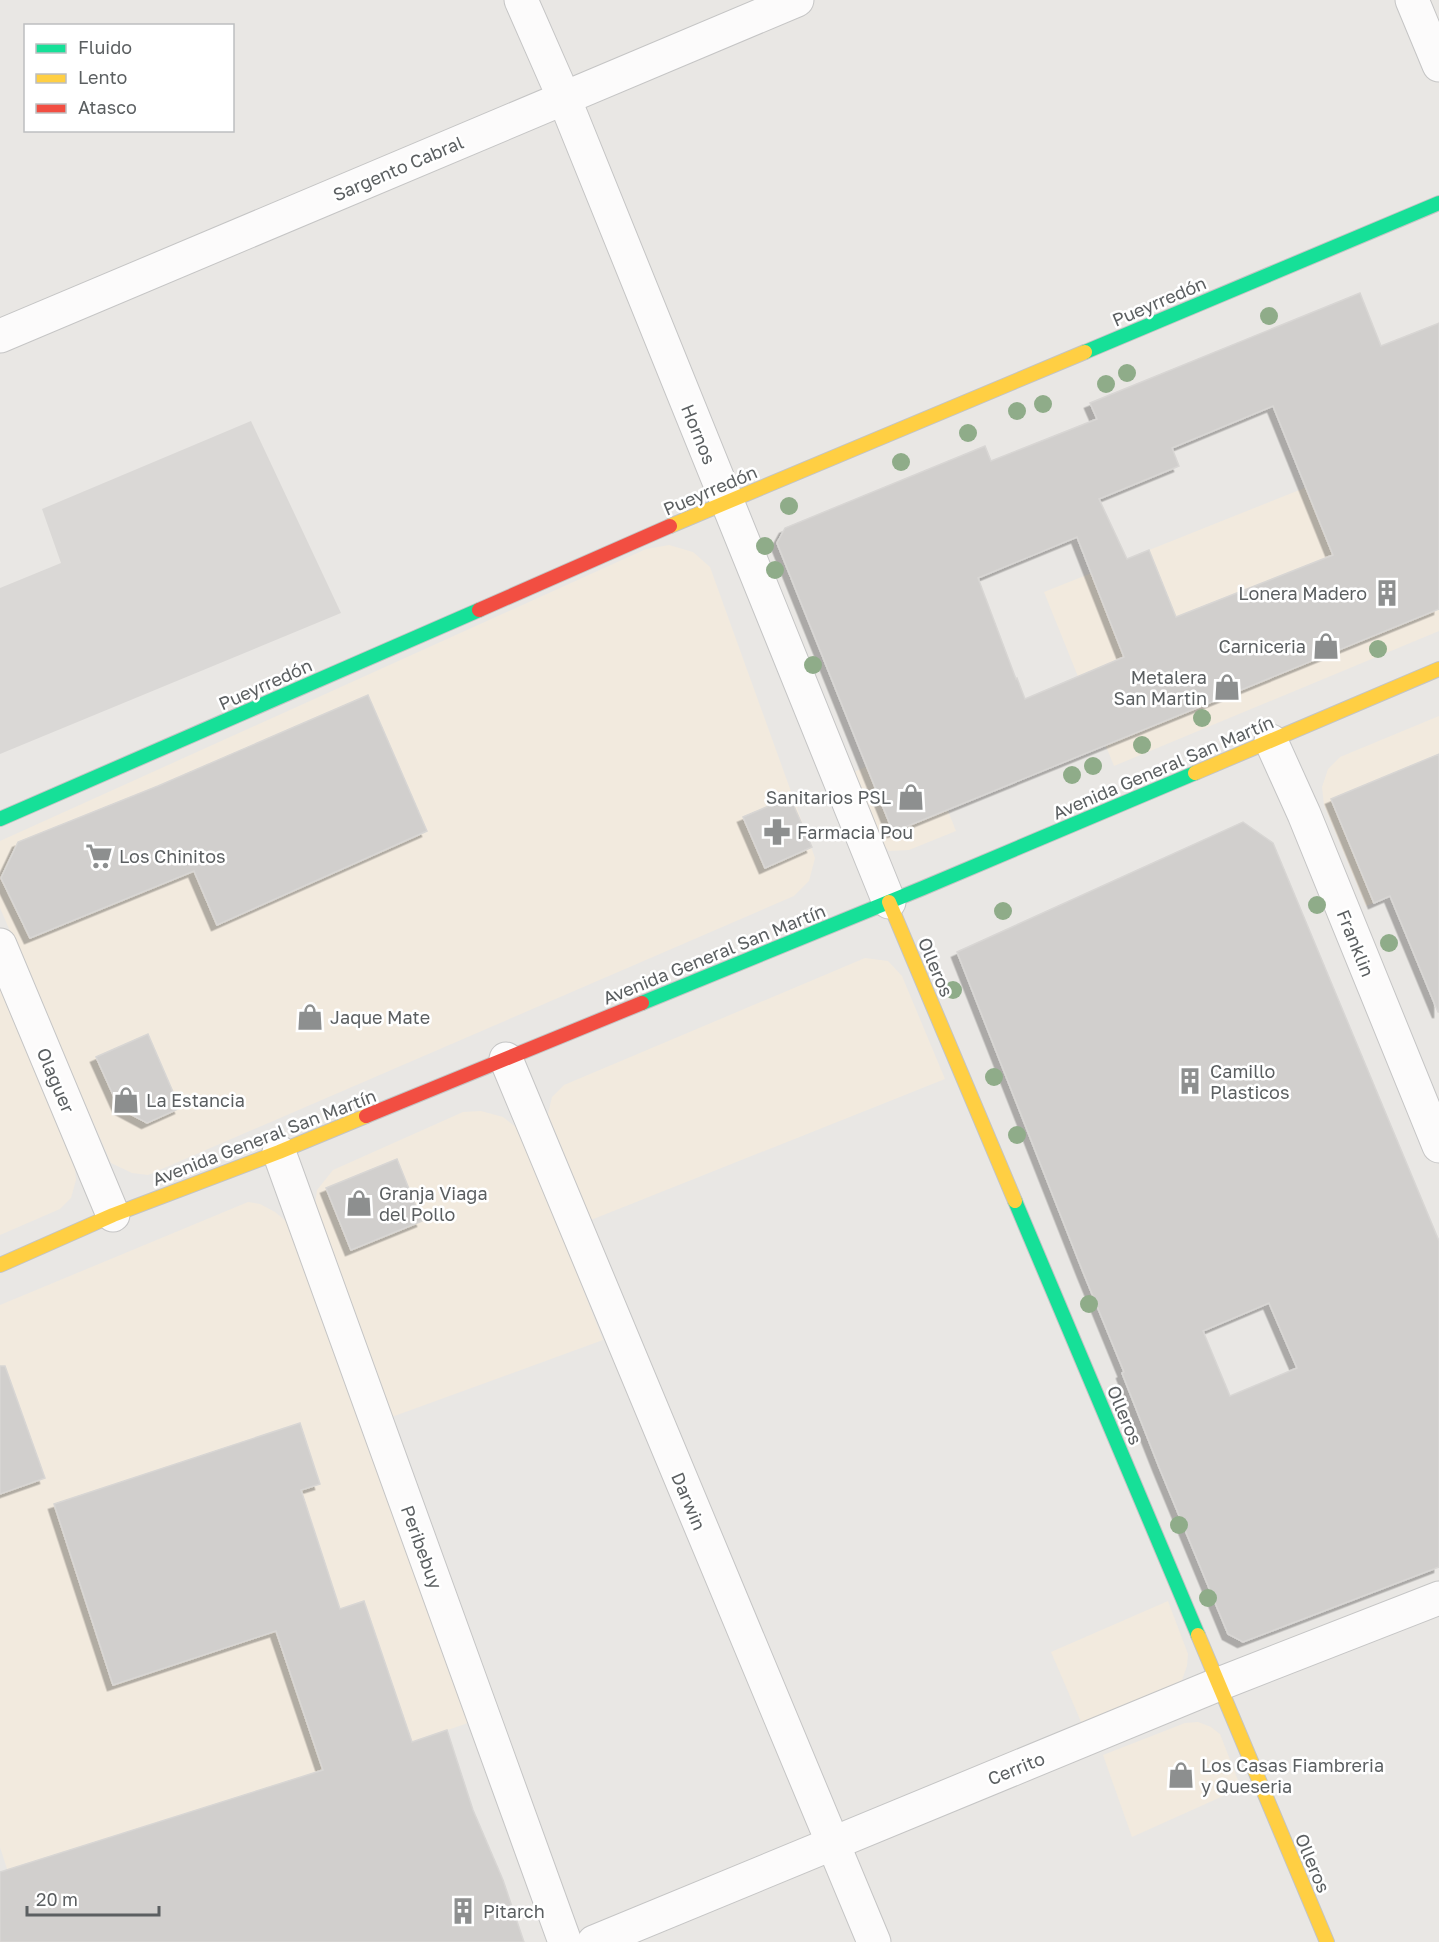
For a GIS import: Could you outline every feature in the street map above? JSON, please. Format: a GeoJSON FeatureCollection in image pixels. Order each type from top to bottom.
{"type":"FeatureCollection","features":[{"type":"Feature","properties":{"kind":"street","name":"Hornos"},"geometry":{"type":"LineString","coordinates":[[521,0],[564,98],[889,902]]}},
{"type":"Feature","properties":{"kind":"street","name":"Sargento Cabral"},"geometry":{"type":"LineString","coordinates":[[0,336],[797,0]]}},
{"type":"Feature","properties":{"kind":"street"},"geometry":{"type":"LineString","coordinates":[[1412,0],[1439,64]]}},
{"type":"Feature","properties":{"kind":"street","name":"Pueyrredón"},"geometry":{"type":"LineString","coordinates":[[0,819],[726,502],[1439,203]]}},
{"type":"Feature","properties":{"kind":"street","name":"Avenida General San Martín"},"geometry":{"type":"LineString","coordinates":[[0,1265],[112,1215],[279,1152],[889,902],[1439,669]]}},
{"type":"Feature","properties":{"kind":"street","name":"Franklin"},"geometry":{"type":"LineString","coordinates":[[1271,741],[1304,814],[1439,1146]]}},
{"type":"Feature","properties":{"kind":"street","name":"Olleros"},"geometry":{"type":"LineString","coordinates":[[889,902],[1327,1942]]}},
{"type":"Feature","properties":{"kind":"street","name":"Olaguer"},"geometry":{"type":"LineString","coordinates":[[0,945],[112,1215]]}},
{"type":"Feature","properties":{"kind":"street","name":"Darwin"},"geometry":{"type":"LineString","coordinates":[[506,1059],[874,1942]]}},
{"type":"Feature","properties":{"kind":"street","name":"Peribebuy"},"geometry":{"type":"LineString","coordinates":[[279,1152],[565,1942]]}},
{"type":"Feature","properties":{"kind":"street","name":"Cerrito"},"geometry":{"type":"LineString","coordinates":[[594,1942],[1219,1684],[1439,1598]]}},
{"type":"Feature","properties":{"kind":"shaded area"},"geometry":{"type":"Polygon","coordinates":[[[1439,323],[1439,631],[1114,766],[1044,592],[1362,465],[1381,346],[1439,323]]]}},
{"type":"Feature","properties":{"kind":"shaded area"},"geometry":{"type":"Polygon","coordinates":[[[251,421],[341,613],[0,754],[0,588],[61,563],[42,509],[251,421]]]}},
{"type":"Feature","properties":{"kind":"shaded area"},"geometry":{"type":"Polygon","coordinates":[[[669,545],[693,552],[710,567],[815,858],[809,881],[794,896],[148,1175],[132,1173],[111,1163],[0,908],[0,841],[646,549],[669,545]]]}},
{"type":"Feature","properties":{"kind":"shaded area"},"geometry":{"type":"Polygon","coordinates":[[[1439,716],[1439,876],[1366,906],[1324,805],[1322,787],[1328,769],[1340,757],[1439,716]]]}},
{"type":"Feature","properties":{"kind":"shaded area"},"geometry":{"type":"Polygon","coordinates":[[[921,743],[956,831],[909,850],[889,851],[875,836],[849,774],[921,743]]]}},
{"type":"Feature","properties":{"kind":"shaded area"},"geometry":{"type":"Polygon","coordinates":[[[865,958],[888,961],[902,976],[945,1079],[591,1220],[548,1114],[552,1097],[564,1085],[865,958]]]}},
{"type":"Feature","properties":{"kind":"shaded area"},"geometry":{"type":"Polygon","coordinates":[[[0,981],[74,1158],[76,1180],[71,1198],[60,1209],[0,1235],[0,981]]]}},
{"type":"Feature","properties":{"kind":"shaded area"},"geometry":{"type":"Polygon","coordinates":[[[481,1111],[503,1117],[521,1131],[603,1340],[389,1418],[314,1213],[317,1190],[333,1170],[463,1112],[481,1111]]]}},
{"type":"Feature","properties":{"kind":"shaded area"},"geometry":{"type":"Polygon","coordinates":[[[248,1202],[260,1204],[287,1222],[468,1723],[379,1754],[8,1872],[0,1847],[0,1305],[248,1202]]]}},
{"type":"Feature","properties":{"kind":"shaded area"},"geometry":{"type":"Polygon","coordinates":[[[1168,1601],[1188,1654],[1182,1680],[1171,1691],[1085,1731],[1051,1652],[1168,1601]]]}},
{"type":"Feature","properties":{"kind":"shaded area"},"geometry":{"type":"Polygon","coordinates":[[[1198,1722],[1211,1727],[1220,1734],[1241,1788],[1132,1837],[1103,1755],[1185,1723],[1198,1722]]]}},
{"type":"Feature","properties":{"kind":"building"},"geometry":{"type":"Polygon","coordinates":[[[1360,293],[1381,346],[1439,323],[1439,609],[893,832],[777,543],[785,528],[985,446],[991,461],[1097,419],[1090,403],[1360,293]],[[1273,406],[1172,448],[1179,466],[1099,499],[1127,559],[1149,550],[1176,617],[1333,555],[1273,406]],[[1077,537],[978,578],[1025,699],[1124,657],[1077,537]]]}},
{"type":"Feature","properties":{"kind":"building"},"geometry":{"type":"Polygon","coordinates":[[[368,695],[427,831],[217,925],[194,871],[30,938],[1,878],[18,842],[158,786],[368,695]]]}},
{"type":"Feature","properties":{"kind":"building"},"geometry":{"type":"Polygon","coordinates":[[[1439,754],[1438,1012],[1390,896],[1374,903],[1331,799],[1439,754]]]}},
{"type":"Feature","properties":{"kind":"building","name":"Farmacia Pou"},"geometry":{"type":"Polygon","coordinates":[[[790,797],[812,847],[765,868],[743,817],[790,797]]]}},
{"type":"Feature","properties":{"kind":"building","name":"Camillo Plasticos"},"geometry":{"type":"Polygon","coordinates":[[[1243,822],[1273,843],[1439,1241],[1439,1567],[1243,1642],[1228,1634],[1159,1467],[1122,1373],[1124,1372],[957,952],[1243,822]],[[1269,1303],[1203,1331],[1230,1396],[1297,1368],[1269,1303]]]}},
{"type":"Feature","properties":{"kind":"building"},"geometry":{"type":"Polygon","coordinates":[[[148,1034],[180,1108],[147,1123],[119,1108],[96,1057],[148,1034]]]}},
{"type":"Feature","properties":{"kind":"building"},"geometry":{"type":"Polygon","coordinates":[[[397,1159],[422,1221],[351,1250],[326,1188],[397,1159]]]}},
{"type":"Feature","properties":{"kind":"building"},"geometry":{"type":"Polygon","coordinates":[[[0,1366],[5,1366],[45,1478],[0,1494],[0,1366]]]}},
{"type":"Feature","properties":{"kind":"building"},"geometry":{"type":"Polygon","coordinates":[[[300,1423],[320,1484],[301,1490],[340,1609],[364,1601],[412,1742],[447,1730],[473,1810],[503,1880],[524,1942],[0,1942],[0,1872],[323,1770],[276,1631],[113,1685],[54,1504],[300,1423]]]}},
{"type":"Feature","properties":{"kind":"traffic: fast"},"geometry":{"type":"LineString","coordinates":[[1085,352],[1439,203]]}},
{"type":"Feature","properties":{"kind":"traffic: fast"},"geometry":{"type":"LineString","coordinates":[[0,819],[479,610]]}},
{"type":"Feature","properties":{"kind":"traffic: fast"},"geometry":{"type":"LineString","coordinates":[[642,1003],[1195,773]]}},
{"type":"Feature","properties":{"kind":"traffic: fast"},"geometry":{"type":"LineString","coordinates":[[1015,1201],[1198,1635]]}},
{"type":"Feature","properties":{"kind":"traffic: slow"},"geometry":{"type":"LineString","coordinates":[[670,526],[1085,352]]}},
{"type":"Feature","properties":{"kind":"traffic: slow"},"geometry":{"type":"LineString","coordinates":[[1195,773],[1439,669]]}},
{"type":"Feature","properties":{"kind":"traffic: slow"},"geometry":{"type":"LineString","coordinates":[[889,902],[1015,1201]]}},
{"type":"Feature","properties":{"kind":"traffic: slow"},"geometry":{"type":"LineString","coordinates":[[0,1265],[113,1215],[279,1152],[366,1116]]}},
{"type":"Feature","properties":{"kind":"traffic: slow"},"geometry":{"type":"LineString","coordinates":[[1198,1635],[1327,1942]]}},
{"type":"Feature","properties":{"kind":"traffic: jam"},"geometry":{"type":"LineString","coordinates":[[479,610],[670,526]]}},
{"type":"Feature","properties":{"kind":"traffic: jam"},"geometry":{"type":"LineString","coordinates":[[366,1116],[642,1003]]}},
{"type":"Feature","properties":{"kind":"place","name":"Lonera Madero"},"geometry":{"type":"Point","coordinates":[1387,593]}},
{"type":"Feature","properties":{"kind":"place","name":"Carniceria"},"geometry":{"type":"Point","coordinates":[1326,646]}},
{"type":"Feature","properties":{"kind":"place","name":"Metalera San Martin"},"geometry":{"type":"Point","coordinates":[1227,687]}},
{"type":"Feature","properties":{"kind":"place","name":"Sanitarios PSL"},"geometry":{"type":"Point","coordinates":[911,797]}},
{"type":"Feature","properties":{"kind":"place","name":"Farmacia Pou"},"geometry":{"type":"Point","coordinates":[777,832]}},
{"type":"Feature","properties":{"kind":"place","name":"Los Chinitos"},"geometry":{"type":"Point","coordinates":[99,856]}},
{"type":"Feature","properties":{"kind":"place","name":"Jaque Mate"},"geometry":{"type":"Point","coordinates":[310,1017]}},
{"type":"Feature","properties":{"kind":"place","name":"Camillo Plasticos"},"geometry":{"type":"Point","coordinates":[1190,1081]}},
{"type":"Feature","properties":{"kind":"place","name":"La Estancia"},"geometry":{"type":"Point","coordinates":[126,1100]}},
{"type":"Feature","properties":{"kind":"place","name":"Granja Viaga del Pollo"},"geometry":{"type":"Point","coordinates":[359,1203]}},
{"type":"Feature","properties":{"kind":"place","name":"Los Casas Fiambreria y Queseria"},"geometry":{"type":"Point","coordinates":[1181,1775]}},
{"type":"Feature","properties":{"kind":"place","name":"Pitarch"},"geometry":{"type":"Point","coordinates":[463,1911]}}]}
